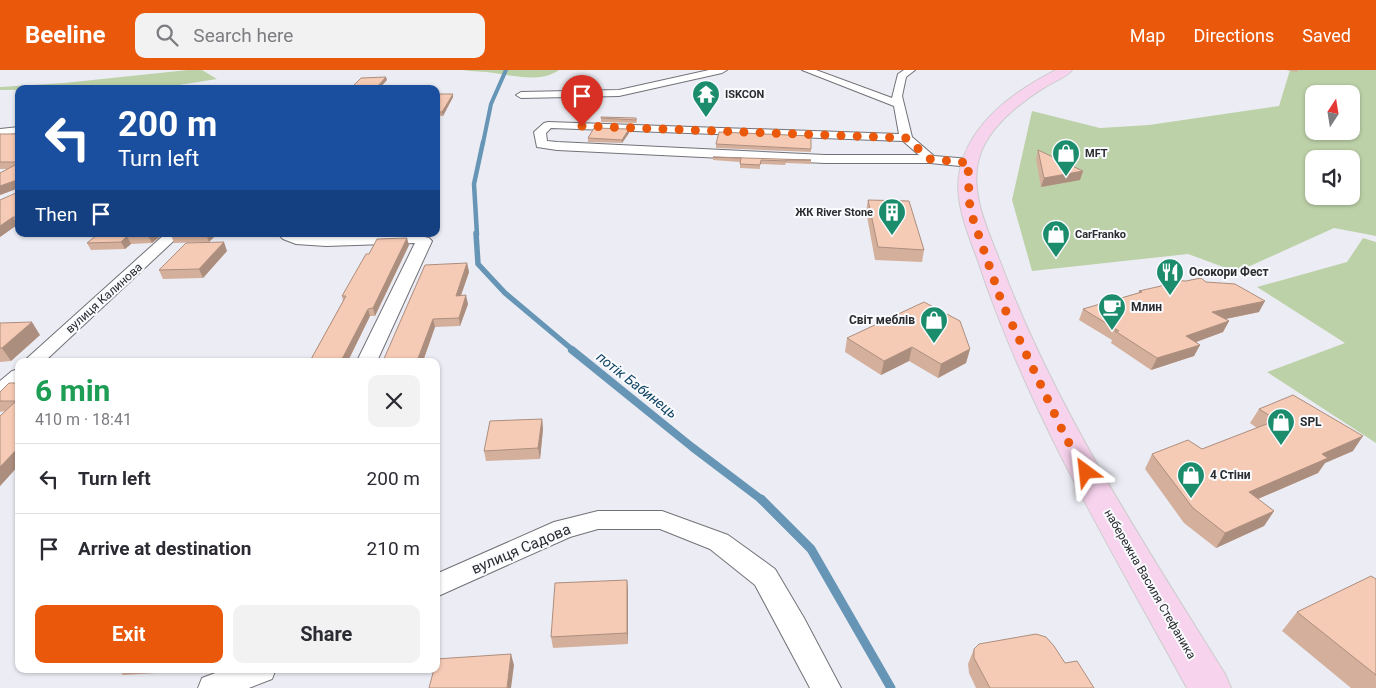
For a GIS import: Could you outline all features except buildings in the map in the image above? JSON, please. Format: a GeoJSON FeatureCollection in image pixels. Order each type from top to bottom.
{"type":"FeatureCollection","features":[{"type":"Feature","properties":{"kind":"main road","name":"набережна Василя Стефаника"},"geometry":{"type":"LineString","coordinates":[[1066,70],[1048,78],[1019,98],[982,133],[968,173],[970,210],[1002,303],[1066,438],[1210,688]]}},
{"type":"Feature","properties":{"kind":"street"},"geometry":{"type":"LineString","coordinates":[[521,95],[619,93],[722,70]]}},
{"type":"Feature","properties":{"kind":"street"},"geometry":{"type":"LineString","coordinates":[[807,70],[899,104]]}},
{"type":"Feature","properties":{"kind":"street"},"geometry":{"type":"LineString","coordinates":[[910,70],[901,76],[897,96],[906,138],[930,159]]}},
{"type":"Feature","properties":{"kind":"street"},"geometry":{"type":"LineString","coordinates":[[906,138],[564,125],[548,125],[540,132],[539,137],[541,144],[557,146],[824,160],[930,159],[970,163]]}},
{"type":"Feature","properties":{"kind":"street"},"geometry":{"type":"LineString","coordinates":[[0,132],[15,130]]}},
{"type":"Feature","properties":{"kind":"street","name":"вулиця Калинова"},"geometry":{"type":"LineString","coordinates":[[37,358],[171,237]]}},
{"type":"Feature","properties":{"kind":"street"},"geometry":{"type":"LineString","coordinates":[[289,237],[298,241],[329,242],[408,238],[420,239],[424,242],[368,358]]}},
{"type":"Feature","properties":{"kind":"street"},"geometry":{"type":"LineString","coordinates":[[0,392],[15,379]]}},
{"type":"Feature","properties":{"kind":"street","name":"вулиця Садова"},"geometry":{"type":"LineString","coordinates":[[440,584],[563,529],[598,520],[662,520],[719,542],[764,577],[794,627],[826,688]]}},
{"type":"Feature","properties":{"kind":"street"},"geometry":{"type":"LineString","coordinates":[[213,688],[243,673]]}},
{"type":"Feature","properties":{"kind":"green space"},"geometry":{"type":"Polygon","coordinates":[[[188,70],[202,70],[217,79],[179,85],[32,85],[188,70]]]}},
{"type":"Feature","properties":{"kind":"green space"},"geometry":{"type":"Polygon","coordinates":[[[463,70],[559,70],[544,76],[527,78],[463,70]]]}},
{"type":"Feature","properties":{"kind":"green space"},"geometry":{"type":"Polygon","coordinates":[[[1290,70],[1376,70],[1376,236],[1334,228],[1237,272],[1188,254],[1032,271],[1012,200],[1032,111],[1100,128],[1149,125],[1279,106],[1290,70]]]}},
{"type":"Feature","properties":{"kind":"green space"},"geometry":{"type":"Polygon","coordinates":[[[15,86],[15,90],[0,90],[0,87],[15,86]]]}},
{"type":"Feature","properties":{"kind":"green space"},"geometry":{"type":"Polygon","coordinates":[[[1363,238],[1376,242],[1376,443],[1267,372],[1345,343],[1257,287],[1347,262],[1363,238]]]}},
{"type":"Feature","properties":{"kind":"waterway","name":"потік Бабинець"},"geometry":{"type":"LineString","coordinates":[[483,143],[491,104],[506,70]]}},
{"type":"Feature","properties":{"kind":"waterway","name":"потік Бабинець"},"geometry":{"type":"LineString","coordinates":[[477,235],[474,184],[483,142]]}},
{"type":"Feature","properties":{"kind":"waterway","name":"потік Бабинець"},"geometry":{"type":"LineString","coordinates":[[476,233],[478,264],[505,293],[574,351]]}},
{"type":"Feature","properties":{"kind":"waterway","name":"потік Бабинець"},"geometry":{"type":"LineString","coordinates":[[572,350],[692,447],[762,500]]}},
{"type":"Feature","properties":{"kind":"waterway","name":"потік Бабинець"},"geometry":{"type":"LineString","coordinates":[[762,500],[811,549],[891,688]]}},
{"type":"Feature","properties":{"kind":"place","name":"ISKCON"},"geometry":{"type":"Point","coordinates":[706,118]}},
{"type":"Feature","properties":{"kind":"place","name":"MFT"},"geometry":{"type":"Point","coordinates":[1066,177]}},
{"type":"Feature","properties":{"kind":"place","name":"ЖК River Stone"},"geometry":{"type":"Point","coordinates":[892,236]}},
{"type":"Feature","properties":{"kind":"place","name":"CarFranko"},"geometry":{"type":"Point","coordinates":[1056,258]}},
{"type":"Feature","properties":{"kind":"place","name":"Осокори Фест"},"geometry":{"type":"Point","coordinates":[1170,296]}},
{"type":"Feature","properties":{"kind":"place","name":"Млин"},"geometry":{"type":"Point","coordinates":[1112,331]}},
{"type":"Feature","properties":{"kind":"place","name":"Світ меблів"},"geometry":{"type":"Point","coordinates":[934,344]}},
{"type":"Feature","properties":{"kind":"place","name":"SPL"},"geometry":{"type":"Point","coordinates":[1281,446]}},
{"type":"Feature","properties":{"kind":"place","name":"4 Стіни"},"geometry":{"type":"Point","coordinates":[1191,499]}},
{"type":"Feature","properties":{"kind":"route"},"geometry":{"type":"LineString","coordinates":[[582,126],[906,138],[930,159],[970,163],[968,173],[970,210],[1002,303],[1066,438],[1086,472]]}}]}
